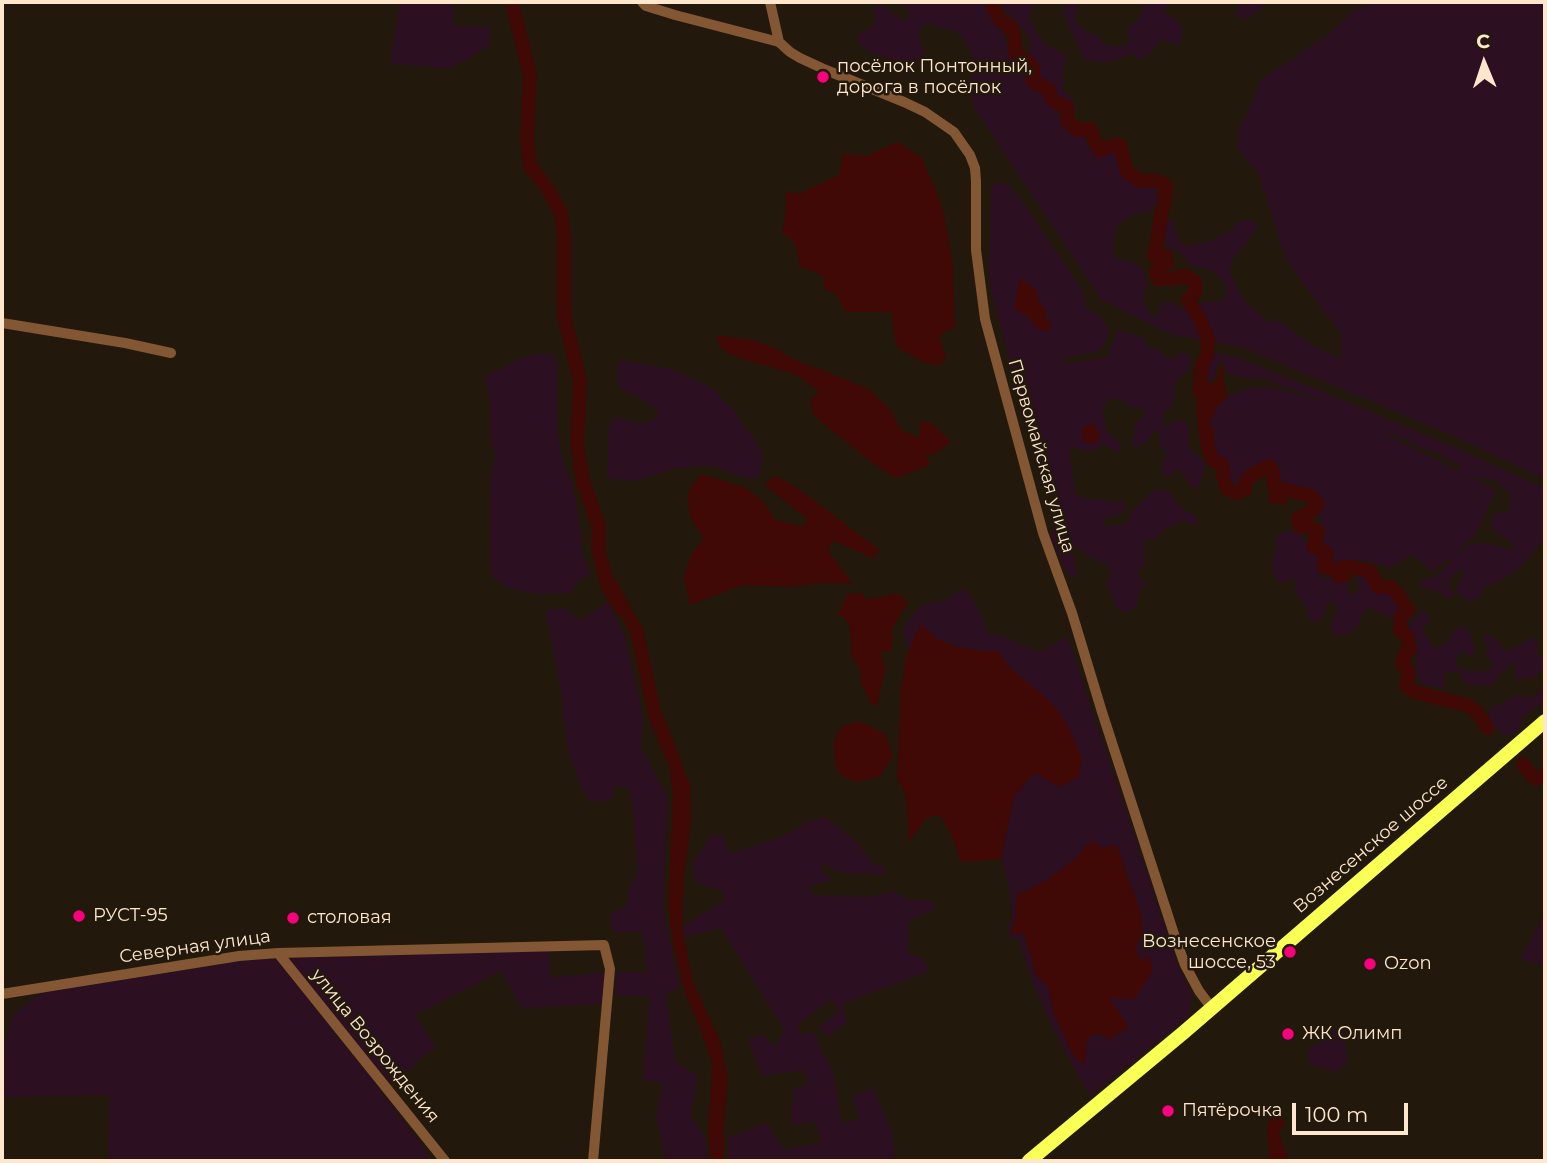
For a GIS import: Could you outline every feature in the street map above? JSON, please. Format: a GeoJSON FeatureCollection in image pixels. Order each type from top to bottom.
{"type":"FeatureCollection","features":[{"type":"Feature","properties":{"kind":"main road","name":"Вознесенское шоссе"},"geometry":{"type":"LineString","coordinates":[[1029,1161],[1183,1033],[1545,721]]}},
{"type":"Feature","properties":{"kind":"street","name":"Первомайская улица"},"geometry":{"type":"LineString","coordinates":[[642,2],[646,6],[675,15],[779,42],[800,58],[926,112],[954,132],[970,155],[975,168],[976,250],[985,319],[1043,533],[1072,613],[1174,934],[1185,965],[1211,1007]]}},
{"type":"Feature","properties":{"kind":"street"},"geometry":{"type":"LineString","coordinates":[[770,2],[779,42]]}},
{"type":"Feature","properties":{"kind":"street"},"geometry":{"type":"LineString","coordinates":[[2,323],[172,353]]}},
{"type":"Feature","properties":{"kind":"street","name":"Северная улица"},"geometry":{"type":"LineString","coordinates":[[2,994],[239,956],[604,945],[610,969],[595,1158]]}},
{"type":"Feature","properties":{"kind":"street","name":"улица Возрождения"},"geometry":{"type":"LineString","coordinates":[[278,953],[445,1161]]}},
{"type":"Feature","properties":{"kind":"shaded area"},"geometry":{"type":"Polygon","coordinates":[[[400,2],[452,2],[454,26],[490,27],[490,45],[450,69],[390,63],[400,2]]]}},
{"type":"Feature","properties":{"kind":"shaded area"},"geometry":{"type":"Polygon","coordinates":[[[893,2],[990,2],[991,17],[1004,34],[1011,53],[1029,84],[1040,92],[1059,114],[1060,121],[1069,132],[1074,136],[1084,135],[1088,148],[1094,153],[1115,152],[1122,173],[1134,183],[1155,185],[1158,199],[1154,206],[1149,212],[1135,213],[1117,226],[1113,250],[1115,257],[1137,264],[1144,271],[1147,284],[1143,299],[1149,313],[1155,316],[1161,304],[1168,301],[1192,310],[1204,302],[1225,299],[1228,292],[1217,273],[1189,264],[1181,252],[1166,248],[1165,218],[1172,221],[1185,246],[1208,242],[1231,231],[1238,221],[1251,220],[1258,227],[1232,260],[1230,271],[1246,303],[1267,322],[1279,321],[1312,345],[1342,360],[1341,333],[1299,278],[1283,252],[1259,174],[1238,149],[1238,130],[1248,113],[1260,80],[1315,42],[1324,39],[1354,11],[1371,2],[1545,2],[1545,479],[1454,436],[1242,347],[1170,334],[1102,300],[974,107],[969,85],[975,71],[975,63],[966,41],[955,31],[940,28],[933,23],[925,24],[920,29],[919,36],[923,50],[921,57],[908,63],[870,52],[857,41],[859,34],[872,27],[875,21],[875,6],[883,6],[902,21],[909,19],[905,6],[893,2]]]}},
{"type":"Feature","properties":{"kind":"shaded area"},"geometry":{"type":"Polygon","coordinates":[[[1033,2],[1029,18],[1043,43],[1066,56],[1063,90],[1074,101],[1075,109],[1056,97],[1050,84],[1037,75],[1030,54],[1031,40],[1006,12],[1002,4],[1033,2]]]}},
{"type":"Feature","properties":{"kind":"shaded area"},"geometry":{"type":"Polygon","coordinates":[[[1069,2],[1078,2],[1074,21],[1087,32],[1098,36],[1105,45],[1117,47],[1130,44],[1127,29],[1139,19],[1144,7],[1139,2],[1177,2],[1162,10],[1182,28],[1179,45],[1160,39],[1151,53],[1139,60],[1132,53],[1101,63],[1085,60],[1063,10],[1069,2]]]}},
{"type":"Feature","properties":{"kind":"shaded area"},"geometry":{"type":"Polygon","coordinates":[[[1239,2],[1266,2],[1260,10],[1243,20],[1236,14],[1239,2]]]}},
{"type":"Feature","properties":{"kind":"shaded area"},"geometry":{"type":"Polygon","coordinates":[[[897,142],[922,158],[942,206],[953,263],[955,327],[939,336],[946,357],[940,365],[925,363],[898,348],[893,331],[892,312],[845,312],[837,295],[824,288],[823,276],[800,266],[795,243],[782,233],[786,191],[798,194],[839,175],[843,154],[866,156],[897,142]]]}},
{"type":"Feature","properties":{"kind":"shaded area"},"geometry":{"type":"Polygon","coordinates":[[[1002,182],[1020,198],[1083,292],[1085,307],[1101,317],[1109,330],[1103,347],[1097,352],[1066,357],[1066,364],[1109,356],[1110,346],[1119,331],[1144,339],[1147,347],[1159,350],[1168,359],[1176,358],[1181,352],[1190,357],[1187,372],[1174,385],[1173,405],[1162,419],[1165,427],[1175,421],[1184,421],[1187,424],[1188,446],[1205,465],[1199,487],[1192,487],[1179,469],[1171,475],[1166,476],[1163,473],[1161,464],[1168,452],[1159,445],[1157,431],[1144,444],[1134,446],[1134,423],[1145,416],[1143,410],[1113,398],[1107,401],[1102,409],[1107,431],[1120,444],[1120,451],[1116,453],[1102,444],[1094,451],[1072,448],[1070,451],[1076,494],[1088,499],[1125,503],[1126,510],[1119,515],[1108,517],[1103,522],[1104,526],[1126,525],[1133,510],[1156,489],[1172,493],[1177,505],[1198,521],[1196,525],[1187,521],[1179,522],[1165,528],[1155,539],[1144,540],[1145,563],[1138,575],[1146,583],[1139,592],[1137,605],[1128,612],[1115,607],[1106,585],[1111,574],[1106,564],[1089,557],[1079,547],[1072,547],[1076,575],[1070,578],[1051,539],[1059,511],[1055,499],[1058,489],[1051,481],[1040,477],[991,290],[991,188],[1002,182]]]}},
{"type":"Feature","properties":{"kind":"shaded area"},"geometry":{"type":"Polygon","coordinates":[[[1020,278],[1037,290],[1039,303],[1047,310],[1045,317],[1051,323],[1048,332],[1036,328],[1027,316],[1014,308],[1020,278]]]}},
{"type":"Feature","properties":{"kind":"shaded area"},"geometry":{"type":"Polygon","coordinates":[[[716,335],[753,340],[869,389],[890,410],[901,430],[919,438],[921,421],[932,423],[951,442],[934,454],[926,455],[930,465],[895,478],[813,415],[810,400],[819,392],[795,374],[730,355],[721,348],[716,335]]]}},
{"type":"Feature","properties":{"kind":"shaded area"},"geometry":{"type":"Polygon","coordinates":[[[551,353],[557,365],[557,425],[561,455],[573,487],[582,553],[591,576],[582,578],[572,593],[539,594],[512,589],[493,578],[490,477],[496,457],[491,440],[490,403],[484,378],[518,359],[551,353]]]}},
{"type":"Feature","properties":{"kind":"shaded area"},"geometry":{"type":"Polygon","coordinates":[[[1210,354],[1236,357],[1451,446],[1544,488],[1545,540],[1522,566],[1484,588],[1481,595],[1471,601],[1456,591],[1464,574],[1463,567],[1449,580],[1449,587],[1454,594],[1452,598],[1420,587],[1422,580],[1436,576],[1446,568],[1450,557],[1433,572],[1412,554],[1391,568],[1370,562],[1336,562],[1328,546],[1322,541],[1320,503],[1314,492],[1285,484],[1278,471],[1279,464],[1276,463],[1244,470],[1241,483],[1230,481],[1226,463],[1216,457],[1208,429],[1216,408],[1228,396],[1250,388],[1269,387],[1323,401],[1265,378],[1231,375],[1222,361],[1214,377],[1208,379],[1207,361],[1210,354]],[[1382,432],[1458,471],[1461,468],[1439,454],[1402,437],[1382,432]],[[1470,476],[1496,490],[1475,535],[1457,551],[1460,552],[1474,543],[1512,550],[1513,544],[1490,525],[1498,512],[1509,512],[1512,495],[1494,480],[1470,476]]]}},
{"type":"Feature","properties":{"kind":"shaded area"},"geometry":{"type":"Polygon","coordinates":[[[621,360],[671,369],[717,392],[762,452],[759,478],[744,478],[717,467],[703,466],[672,469],[639,480],[611,479],[607,476],[611,423],[619,417],[635,423],[648,423],[657,417],[658,411],[635,394],[620,389],[617,367],[621,360]]]}},
{"type":"Feature","properties":{"kind":"shaded area"},"geometry":{"type":"Polygon","coordinates":[[[1200,361],[1205,364],[1204,377],[1208,383],[1216,381],[1221,364],[1228,396],[1216,408],[1208,429],[1214,447],[1206,448],[1198,432],[1196,398],[1192,392],[1195,367],[1200,361]]]}},
{"type":"Feature","properties":{"kind":"shaded area"},"geometry":{"type":"Polygon","coordinates":[[[1093,423],[1100,435],[1095,445],[1083,441],[1082,428],[1093,423]]]}},
{"type":"Feature","properties":{"kind":"shaded area"},"geometry":{"type":"Polygon","coordinates":[[[1273,473],[1276,484],[1286,486],[1281,495],[1289,498],[1285,505],[1268,502],[1273,473]]]}},
{"type":"Feature","properties":{"kind":"shaded area"},"geometry":{"type":"Polygon","coordinates":[[[700,474],[744,487],[764,502],[774,519],[802,527],[808,520],[764,484],[776,476],[796,487],[880,550],[873,558],[833,541],[828,550],[852,584],[822,583],[790,587],[742,585],[690,605],[684,578],[691,555],[704,539],[690,516],[687,494],[700,474]]]}},
{"type":"Feature","properties":{"kind":"shaded area"},"geometry":{"type":"Polygon","coordinates":[[[1287,531],[1298,533],[1312,551],[1316,552],[1321,577],[1344,579],[1347,581],[1349,593],[1353,595],[1359,589],[1356,579],[1363,577],[1370,580],[1373,591],[1392,592],[1401,611],[1388,617],[1371,608],[1367,609],[1359,624],[1349,633],[1338,636],[1334,635],[1331,624],[1337,604],[1330,601],[1322,618],[1309,620],[1308,609],[1295,591],[1295,577],[1279,583],[1272,570],[1272,559],[1277,548],[1276,537],[1287,531]]]}},
{"type":"Feature","properties":{"kind":"shaded area"},"geometry":{"type":"Polygon","coordinates":[[[614,577],[643,629],[660,707],[690,784],[691,823],[684,877],[682,928],[693,982],[720,1041],[728,1078],[724,1161],[711,1161],[708,1132],[712,1065],[685,993],[674,949],[668,907],[673,797],[670,767],[650,723],[630,632],[611,599],[614,577]]]}},
{"type":"Feature","properties":{"kind":"shaded area"},"geometry":{"type":"Polygon","coordinates":[[[965,588],[983,618],[987,634],[1003,636],[1038,652],[1067,636],[1178,966],[1192,995],[1189,1016],[1090,1096],[1058,1039],[1033,984],[1019,939],[1009,937],[1007,929],[1012,915],[1007,875],[1001,859],[1014,796],[1035,772],[1041,693],[1011,669],[998,651],[957,648],[938,639],[920,625],[910,650],[902,630],[921,605],[942,602],[965,588]],[[1085,846],[1080,855],[1047,880],[1017,895],[1015,920],[1010,932],[1023,934],[1035,975],[1048,986],[1054,1014],[1074,1057],[1086,1038],[1100,1032],[1129,1027],[1108,997],[1144,983],[1153,970],[1139,959],[1135,946],[1141,915],[1117,846],[1085,846]]]}},
{"type":"Feature","properties":{"kind":"shaded area"},"geometry":{"type":"Polygon","coordinates":[[[862,593],[866,599],[896,593],[908,601],[892,629],[892,651],[881,652],[885,670],[877,706],[871,704],[861,683],[860,668],[851,655],[850,628],[844,616],[837,616],[848,594],[862,593]]]}},
{"type":"Feature","properties":{"kind":"shaded area"},"geometry":{"type":"Polygon","coordinates":[[[608,602],[625,636],[643,715],[641,748],[668,798],[663,908],[680,988],[666,993],[675,1062],[698,1076],[691,1115],[706,1139],[707,1161],[666,1161],[656,1118],[663,1083],[643,1080],[650,996],[614,995],[617,972],[647,973],[643,932],[614,932],[609,914],[628,904],[628,891],[638,871],[629,788],[614,786],[612,800],[590,802],[579,782],[567,746],[560,686],[546,611],[562,608],[581,620],[608,602]]]}},
{"type":"Feature","properties":{"kind":"shaded area"},"geometry":{"type":"Polygon","coordinates":[[[1421,612],[1428,614],[1429,621],[1423,628],[1430,645],[1436,649],[1460,626],[1467,629],[1474,644],[1474,652],[1469,656],[1464,650],[1460,651],[1456,657],[1456,665],[1459,668],[1466,671],[1488,671],[1494,666],[1487,657],[1484,636],[1488,634],[1494,637],[1504,651],[1512,650],[1535,638],[1537,656],[1545,653],[1545,669],[1532,678],[1517,679],[1514,676],[1516,666],[1513,663],[1498,674],[1494,684],[1468,684],[1464,682],[1462,674],[1456,671],[1443,673],[1443,687],[1422,684],[1416,671],[1418,641],[1408,627],[1421,612]]]}},
{"type":"Feature","properties":{"kind":"shaded area"},"geometry":{"type":"Polygon","coordinates":[[[920,624],[938,639],[957,647],[998,651],[1011,669],[1057,709],[1071,732],[1082,759],[1079,777],[1058,787],[1035,772],[1014,796],[1001,859],[961,862],[954,841],[940,815],[926,818],[909,842],[906,795],[897,778],[901,686],[906,659],[920,624]]]}},
{"type":"Feature","properties":{"kind":"shaded area"},"geometry":{"type":"Polygon","coordinates":[[[1545,683],[1545,702],[1525,714],[1519,727],[1511,735],[1504,735],[1490,722],[1488,715],[1491,709],[1515,696],[1534,698],[1545,683]]]}},
{"type":"Feature","properties":{"kind":"shaded area"},"geometry":{"type":"Polygon","coordinates":[[[859,721],[885,734],[893,756],[880,776],[857,782],[841,775],[835,765],[834,741],[840,728],[859,721]]]}},
{"type":"Feature","properties":{"kind":"shaded area"},"geometry":{"type":"Polygon","coordinates":[[[825,817],[856,842],[874,865],[884,866],[885,875],[837,872],[824,862],[821,870],[831,880],[808,886],[814,896],[869,897],[893,891],[908,900],[930,900],[936,909],[909,920],[908,954],[924,958],[929,971],[841,1004],[847,1022],[828,1037],[819,1026],[839,1012],[831,999],[798,1024],[800,1034],[813,1032],[833,1072],[842,1123],[860,1119],[853,1096],[873,1088],[890,1128],[895,1147],[894,1161],[728,1161],[728,1138],[767,1122],[783,1150],[822,1142],[815,1121],[791,1126],[794,1088],[808,1085],[804,1070],[761,1076],[748,1038],[763,1035],[776,1048],[784,1029],[721,928],[685,937],[683,926],[724,901],[723,891],[695,882],[692,865],[711,836],[723,834],[730,854],[779,838],[806,823],[825,817]]]}},
{"type":"Feature","properties":{"kind":"shaded area"},"geometry":{"type":"Polygon","coordinates":[[[1093,841],[1101,848],[1117,845],[1141,915],[1143,936],[1135,947],[1140,959],[1150,958],[1153,970],[1134,1000],[1109,997],[1129,1027],[1108,1040],[1100,1033],[1087,1038],[1085,1064],[1074,1057],[1054,1014],[1048,986],[1035,975],[1024,934],[1010,933],[1015,920],[1017,895],[1047,880],[1080,855],[1085,846],[1093,841]]]}},
{"type":"Feature","properties":{"kind":"shaded area"},"geometry":{"type":"Polygon","coordinates":[[[1545,912],[1545,966],[1520,959],[1545,912]]]}},
{"type":"Feature","properties":{"kind":"shaded area"},"geometry":{"type":"Polygon","coordinates":[[[549,950],[551,978],[607,972],[604,1004],[522,1008],[501,971],[414,1015],[436,1047],[391,1083],[359,1048],[290,960],[293,958],[549,950]]]}},
{"type":"Feature","properties":{"kind":"shaded area"},"geometry":{"type":"Polygon","coordinates":[[[277,960],[433,1161],[108,1161],[110,1095],[4,1097],[4,1046],[12,1016],[41,993],[241,961],[277,960]]]}},
{"type":"Feature","properties":{"kind":"shaded area"},"geometry":{"type":"Polygon","coordinates":[[[1344,1024],[1347,1063],[1336,1072],[1309,1064],[1308,1049],[1344,1024]]]}},
{"type":"Feature","properties":{"kind":"shaded area"},"geometry":{"type":"Polygon","coordinates":[[[1274,1116],[1284,1120],[1279,1134],[1289,1161],[1270,1161],[1267,1129],[1274,1116]]]}},
{"type":"Feature","properties":{"kind":"waterway"},"geometry":{"type":"LineString","coordinates":[[512,2],[530,75],[527,139],[530,166],[561,213],[564,235],[564,315],[580,381],[577,443],[583,482],[599,526],[598,547],[607,584],[621,608]]}},
{"type":"Feature","properties":{"kind":"waterway"},"geometry":{"type":"LineString","coordinates":[[993,2],[993,8],[1000,20],[1011,27],[1015,53],[1033,68],[1033,81],[1048,89],[1053,101],[1067,107],[1067,121],[1077,130],[1090,129],[1100,151],[1120,145],[1127,172],[1141,181],[1157,181],[1166,185],[1166,198],[1154,255],[1165,256],[1167,263],[1156,270],[1158,279],[1186,276],[1195,282],[1195,292],[1188,300],[1208,339],[1207,356],[1203,362],[1200,381]]}},
{"type":"Feature","properties":{"kind":"waterway"},"geometry":{"type":"LineString","coordinates":[[1207,432],[1207,445],[1213,461],[1222,464],[1227,489],[1237,493],[1245,490],[1246,480],[1269,466],[1273,473],[1274,487],[1311,496],[1318,504],[1309,513],[1298,518],[1299,526],[1310,527],[1318,532],[1313,546],[1326,553],[1324,567],[1335,569],[1339,576],[1345,575],[1345,566],[1370,571],[1378,587],[1390,587],[1408,610],[1401,616],[1400,630],[1408,638],[1410,649],[1402,663],[1409,672],[1406,685],[1414,692],[1470,706],[1487,728]]}},
{"type":"Feature","properties":{"kind":"waterway"},"geometry":{"type":"LineString","coordinates":[[1523,764],[1535,779],[1545,775]]}},
{"type":"Feature","properties":{"kind":"place","name":"посёлок Понтонный, дорога в посёлок"},"geometry":{"type":"Point","coordinates":[823,77]}},
{"type":"Feature","properties":{"kind":"place","name":"РУСТ-95"},"geometry":{"type":"Point","coordinates":[79,916]}},
{"type":"Feature","properties":{"kind":"place","name":"столовая"},"geometry":{"type":"Point","coordinates":[293,918]}},
{"type":"Feature","properties":{"kind":"place","name":"Вознесенское шоссе, 53"},"geometry":{"type":"Point","coordinates":[1290,952]}},
{"type":"Feature","properties":{"kind":"place","name":"Ozon"},"geometry":{"type":"Point","coordinates":[1370,964]}},
{"type":"Feature","properties":{"kind":"place","name":"ЖК Олимп"},"geometry":{"type":"Point","coordinates":[1288,1034]}},
{"type":"Feature","properties":{"kind":"place","name":"Пятёрочка"},"geometry":{"type":"Point","coordinates":[1168,1111]}}]}
